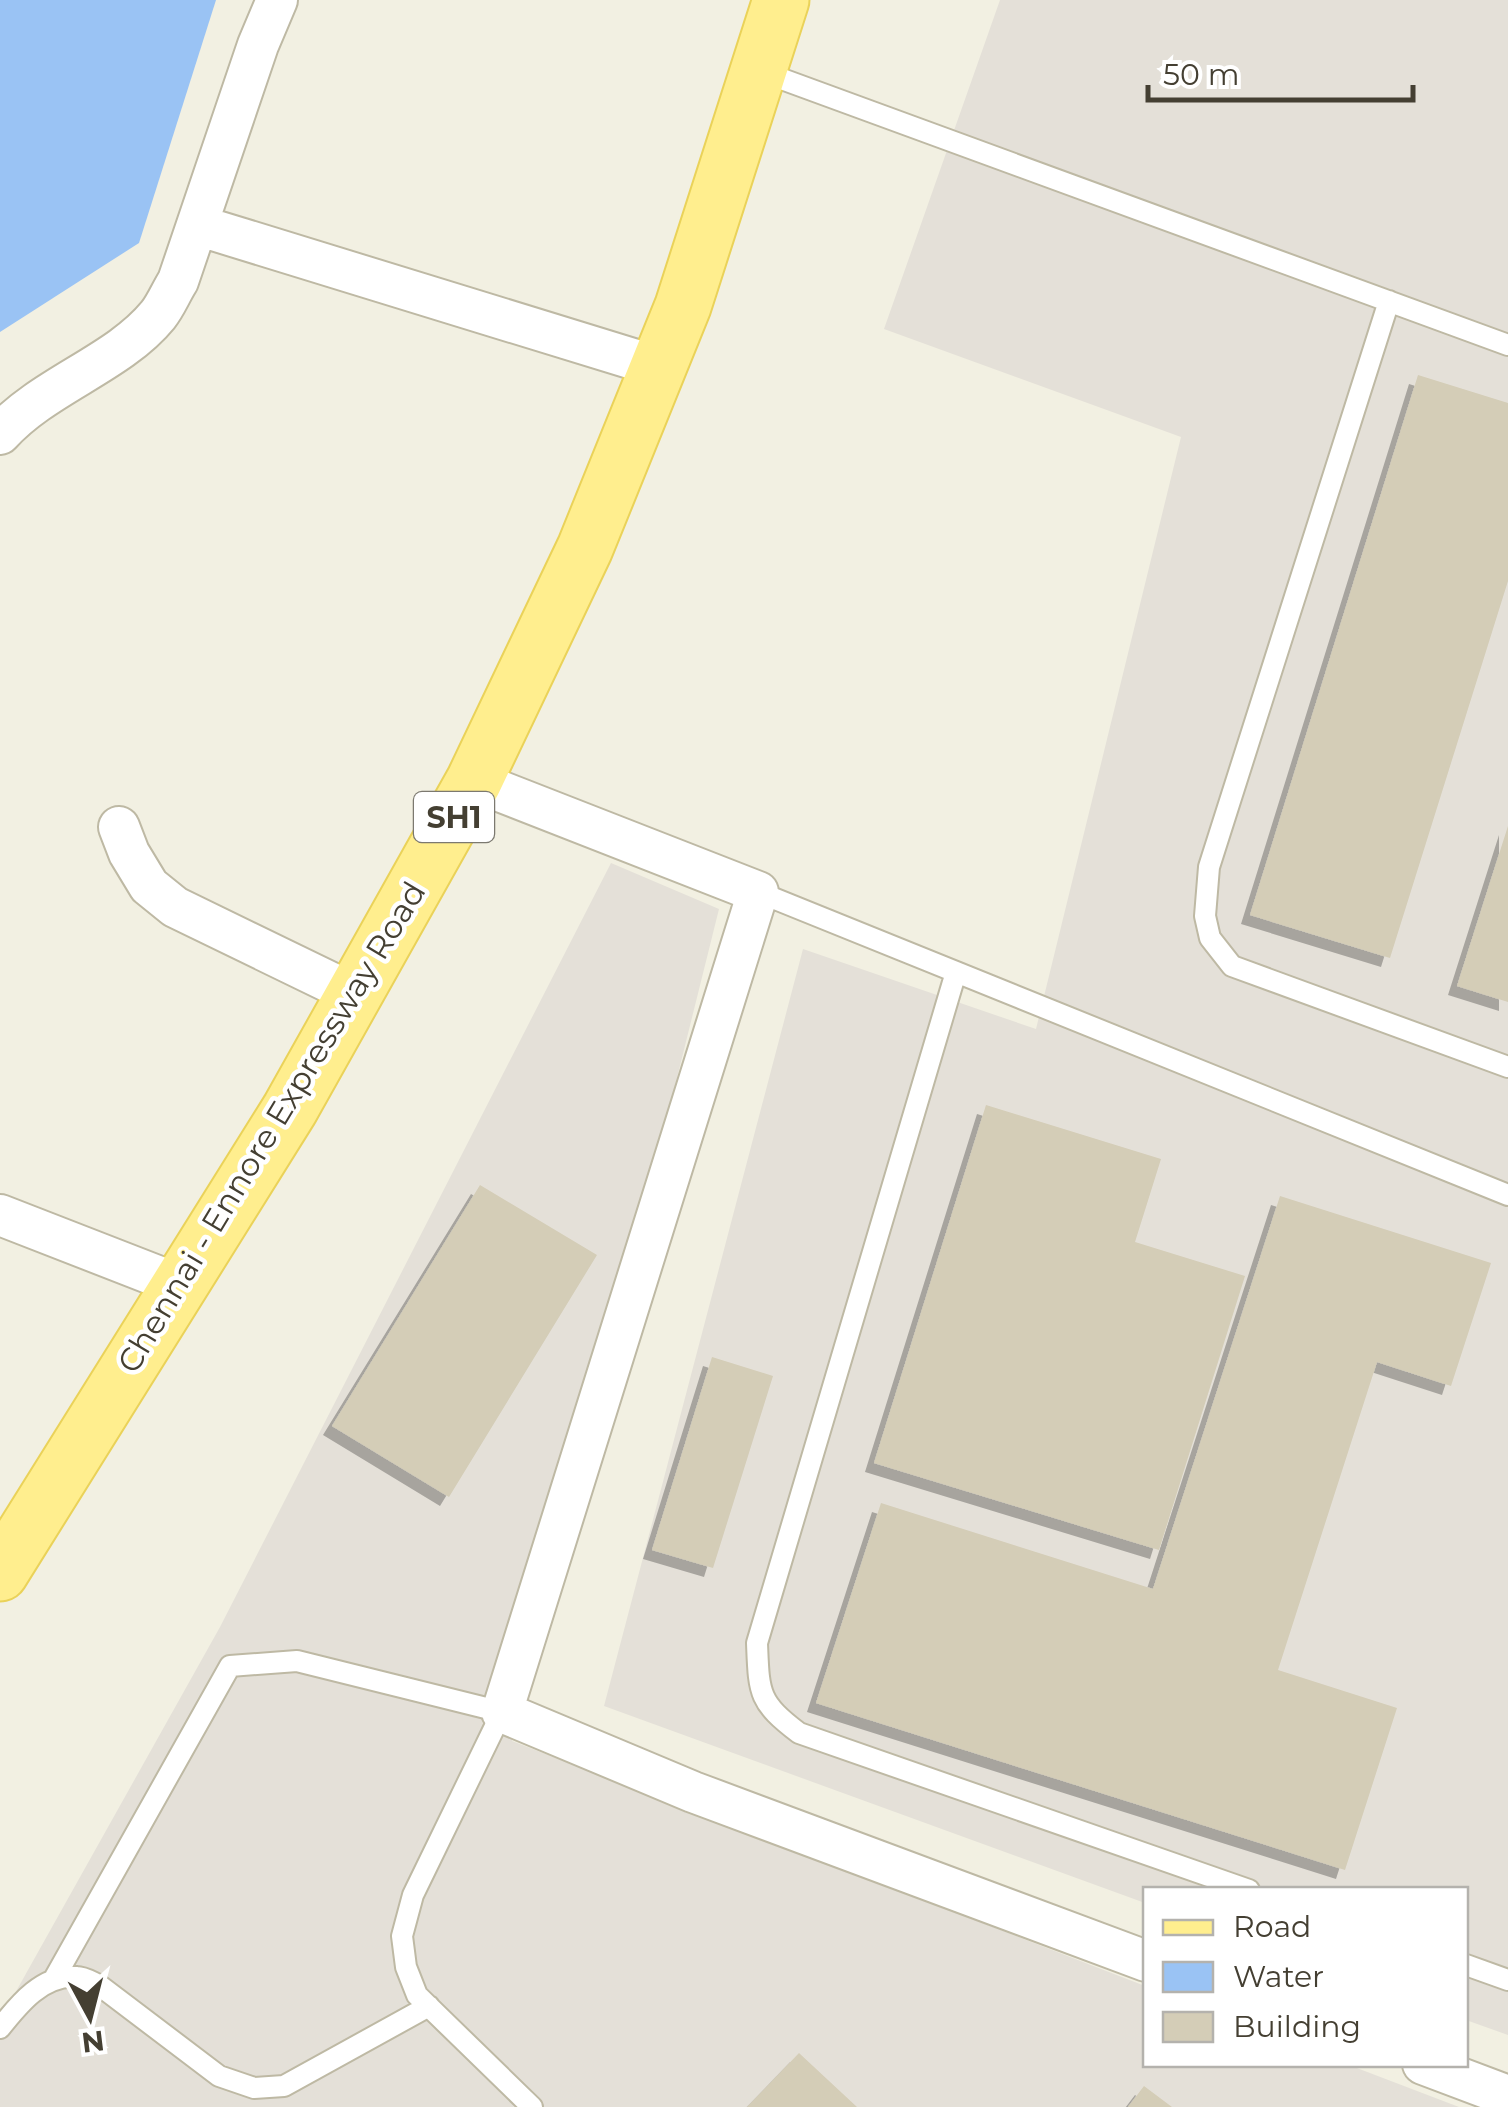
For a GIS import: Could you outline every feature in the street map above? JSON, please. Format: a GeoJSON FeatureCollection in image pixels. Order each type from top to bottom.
{"type":"FeatureCollection","features":[{"type":"Feature","properties":{"kind":"main road","name":"Chennai - Ennore Expressway Road"},"geometry":{"type":"LineString","coordinates":[[0,1574],[18,1514],[180,1285],[290,1109],[474,781],[585,548],[683,306],[780,0]]}},
{"type":"Feature","properties":{"kind":"street"},"geometry":{"type":"LineString","coordinates":[[0,434],[18,414],[125,345],[158,316],[178,281],[277,0]]}},
{"type":"Feature","properties":{"kind":"street"},"geometry":{"type":"LineString","coordinates":[[197,225],[659,367]]}},
{"type":"Feature","properties":{"kind":"street"},"geometry":{"type":"LineString","coordinates":[[474,781],[758,892],[502,1712],[693,1792],[1143,1960]]}},
{"type":"Feature","properties":{"kind":"street"},"geometry":{"type":"LineString","coordinates":[[118,827],[149,886],[175,907],[354,994]]}},
{"type":"Feature","properties":{"kind":"street"},"geometry":{"type":"LineString","coordinates":[[0,1215],[180,1285]]}},
{"type":"Feature","properties":{"kind":"street"},"geometry":{"type":"LineString","coordinates":[[1431,2067],[1508,2096]]}},
{"type":"Feature","properties":{"kind":"lane"},"geometry":{"type":"LineString","coordinates":[[758,71],[1508,345]]}},
{"type":"Feature","properties":{"kind":"lane"},"geometry":{"type":"LineString","coordinates":[[1389,302],[1208,867],[1205,916],[1210,938],[1232,966],[1508,1067]]}},
{"type":"Feature","properties":{"kind":"lane"},"geometry":{"type":"LineString","coordinates":[[758,892],[1508,1196]]}},
{"type":"Feature","properties":{"kind":"lane"},"geometry":{"type":"LineString","coordinates":[[956,972],[757,1643],[758,1688],[775,1715],[799,1733],[1239,1887]]}},
{"type":"Feature","properties":{"kind":"lane"},"geometry":{"type":"LineString","coordinates":[[54,1979],[230,1666],[297,1661],[502,1712],[413,1895],[402,1936],[406,1967],[418,1995],[532,2107]]}},
{"type":"Feature","properties":{"kind":"lane"},"geometry":{"type":"LineString","coordinates":[[1468,1966],[1508,1980]]}},
{"type":"Feature","properties":{"kind":"lane"},"geometry":{"type":"LineString","coordinates":[[0,2028],[22,2000],[54,1979],[80,1976],[99,1985],[220,2076],[254,2088],[284,2086],[428,2006]]}},
{"type":"Feature","properties":{"kind":"shaded area"},"geometry":{"type":"Polygon","coordinates":[[[1000,0],[1508,0],[1508,2035],[1468,2021],[1468,1887],[1143,1887],[1143,1902],[604,1706],[803,949],[1036,1029],[1181,437],[884,329],[1000,0]]]}},
{"type":"Feature","properties":{"kind":"shaded area"},"geometry":{"type":"Polygon","coordinates":[[[611,863],[719,909],[512,1741],[1143,1985],[1143,2067],[1354,2067],[1459,2107],[0,2107],[0,2020],[220,1627],[611,863]]]}},
{"type":"Feature","properties":{"kind":"water"},"geometry":{"type":"Polygon","coordinates":[[[0,0],[216,0],[139,243],[0,332],[0,0]]]}},
{"type":"Feature","properties":{"kind":"building"},"geometry":{"type":"Polygon","coordinates":[[[1418,375],[1508,403],[1508,581],[1390,958],[1250,915],[1418,375]]]}},
{"type":"Feature","properties":{"kind":"building"},"geometry":{"type":"Polygon","coordinates":[[[1508,826],[1508,1002],[1457,986],[1508,826]]]}},
{"type":"Feature","properties":{"kind":"building"},"geometry":{"type":"Polygon","coordinates":[[[986,1105],[1161,1159],[1135,1242],[1245,1276],[1159,1550],[874,1463],[986,1105]]]}},
{"type":"Feature","properties":{"kind":"building"},"geometry":{"type":"Polygon","coordinates":[[[480,1185],[597,1255],[449,1497],[332,1426],[480,1185]]]}},
{"type":"Feature","properties":{"kind":"building"},"geometry":{"type":"Polygon","coordinates":[[[1280,1196],[1491,1263],[1451,1386],[1377,1362],[1278,1670],[1397,1708],[1345,1870],[816,1703],[881,1503],[1153,1589],[1280,1196]]]}},
{"type":"Feature","properties":{"kind":"building"},"geometry":{"type":"Polygon","coordinates":[[[712,1357],[773,1376],[713,1568],[652,1550],[712,1357]]]}},
{"type":"Feature","properties":{"kind":"building"},"geometry":{"type":"Polygon","coordinates":[[[799,2053],[857,2107],[747,2107],[799,2053]]]}},
{"type":"Feature","properties":{"kind":"building"},"geometry":{"type":"Polygon","coordinates":[[[1144,2086],[1172,2107],[1128,2107],[1144,2086]]]}}]}
